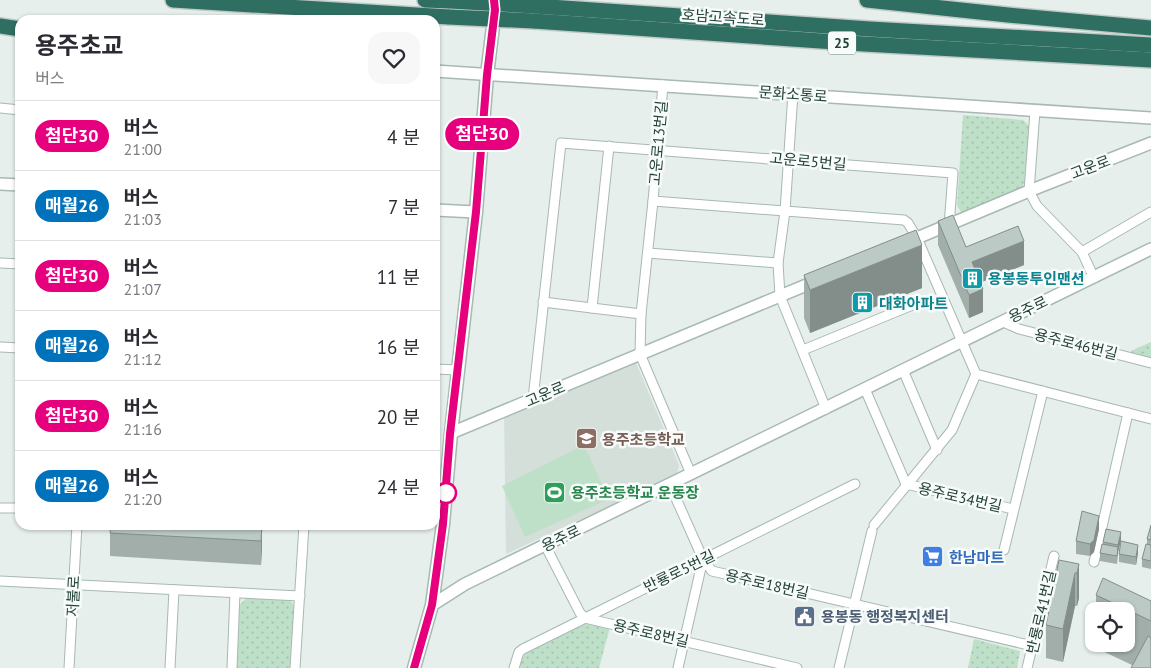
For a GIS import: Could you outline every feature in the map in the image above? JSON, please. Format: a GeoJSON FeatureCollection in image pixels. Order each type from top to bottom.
{"type":"FeatureCollection","features":[{"type":"Feature","properties":{"kind":"highway","name":"호남고속도로"},"geometry":{"type":"LineString","coordinates":[[173,0],[449,9],[1151,45]]}},
{"type":"Feature","properties":{"kind":"highway","name":"호남고속도로"},"geometry":{"type":"LineString","coordinates":[[425,0],[449,9]]}},
{"type":"Feature","properties":{"kind":"highway"},"geometry":{"type":"LineString","coordinates":[[867,0],[1151,28]]}},
{"type":"Feature","properties":{"kind":"highway","name":"호남고속도로"},"geometry":{"type":"LineString","coordinates":[[534,14],[874,45],[1151,60]]}},
{"type":"Feature","properties":{"kind":"highway"},"geometry":{"type":"LineString","coordinates":[[0,26],[15,28]]}},
{"type":"Feature","properties":{"kind":"main road"},"geometry":{"type":"LineString","coordinates":[[440,516],[476,212],[487,75],[495,10],[494,0]]}},
{"type":"Feature","properties":{"kind":"main road"},"geometry":{"type":"LineString","coordinates":[[414,668],[432,605],[438,530]]}},
{"type":"Feature","properties":{"kind":"street","name":"문화소통로"},"geometry":{"type":"LineString","coordinates":[[440,71],[793,93],[1151,118]]}},
{"type":"Feature","properties":{"kind":"street","name":"고운로13번길"},"geometry":{"type":"LineString","coordinates":[[640,354],[641,314],[663,85]]}},
{"type":"Feature","properties":{"kind":"street"},"geometry":{"type":"LineString","coordinates":[[793,93],[789,159],[778,263],[780,296],[826,409]]}},
{"type":"Feature","properties":{"kind":"street"},"geometry":{"type":"LineString","coordinates":[[0,108],[15,110]]}},
{"type":"Feature","properties":{"kind":"street"},"geometry":{"type":"LineString","coordinates":[[1035,111],[1029,191],[1037,206],[1082,252],[1094,278]]}},
{"type":"Feature","properties":{"kind":"street","name":"고운로5번길"},"geometry":{"type":"LineString","coordinates":[[533,399],[561,143],[954,173],[949,226]]}},
{"type":"Feature","properties":{"kind":"street","name":"고운로"},"geometry":{"type":"LineString","coordinates":[[890,250],[1029,191],[1151,143]]}},
{"type":"Feature","properties":{"kind":"street"},"geometry":{"type":"LineString","coordinates":[[592,308],[609,146]]}},
{"type":"Feature","properties":{"kind":"street"},"geometry":{"type":"LineString","coordinates":[[0,184],[15,185]]}},
{"type":"Feature","properties":{"kind":"street","name":"고운로13번길"},"geometry":{"type":"LineString","coordinates":[[653,201],[904,220],[918,238]]}},
{"type":"Feature","properties":{"kind":"street"},"geometry":{"type":"LineString","coordinates":[[440,210],[476,212]]}},
{"type":"Feature","properties":{"kind":"street"},"geometry":{"type":"LineString","coordinates":[[1082,252],[1151,212]]}},
{"type":"Feature","properties":{"kind":"street"},"geometry":{"type":"LineString","coordinates":[[918,238],[976,374],[1151,419]]}},
{"type":"Feature","properties":{"kind":"street","name":"용주로"},"geometry":{"type":"LineString","coordinates":[[432,605],[465,584],[1151,249]]}},
{"type":"Feature","properties":{"kind":"street"},"geometry":{"type":"LineString","coordinates":[[648,253],[778,263]]}},
{"type":"Feature","properties":{"kind":"street"},"geometry":{"type":"LineString","coordinates":[[0,263],[15,264]]}},
{"type":"Feature","properties":{"kind":"street","name":"고운로"},"geometry":{"type":"LineString","coordinates":[[450,434],[826,277]]}},
{"type":"Feature","properties":{"kind":"street"},"geometry":{"type":"LineString","coordinates":[[543,302],[641,314]]}},
{"type":"Feature","properties":{"kind":"street"},"geometry":{"type":"LineString","coordinates":[[803,350],[915,304]]}},
{"type":"Feature","properties":{"kind":"street","name":"용주로46번길"},"geometry":{"type":"LineString","coordinates":[[1003,322],[1019,329],[1151,363]]}},
{"type":"Feature","properties":{"kind":"street"},"geometry":{"type":"LineString","coordinates":[[0,347],[15,348]]}},
{"type":"Feature","properties":{"kind":"street"},"geometry":{"type":"LineString","coordinates":[[640,354],[691,474]]}},
{"type":"Feature","properties":{"kind":"street"},"geometry":{"type":"LineString","coordinates":[[440,369],[458,370]]}},
{"type":"Feature","properties":{"kind":"street"},"geometry":{"type":"LineString","coordinates":[[903,370],[937,450]]}},
{"type":"Feature","properties":{"kind":"street","name":"용주로34번길"},"geometry":{"type":"LineString","coordinates":[[906,484],[937,450],[952,430],[976,374]]}},
{"type":"Feature","properties":{"kind":"street","name":"용주로34번길"},"geometry":{"type":"LineString","coordinates":[[865,389],[906,484]]}},
{"type":"Feature","properties":{"kind":"street"},"geometry":{"type":"LineString","coordinates":[[1004,550],[1043,392]]}},
{"type":"Feature","properties":{"kind":"street"},"geometry":{"type":"LineString","coordinates":[[1094,562],[1128,413]]}},
{"type":"Feature","properties":{"kind":"street","name":"반룡로5번길"},"geometry":{"type":"LineString","coordinates":[[514,668],[519,652],[523,649],[855,484]]}},
{"type":"Feature","properties":{"kind":"street"},"geometry":{"type":"LineString","coordinates":[[839,668],[873,528],[906,484]]}},
{"type":"Feature","properties":{"kind":"street","name":"용주로34번길"},"geometry":{"type":"LineString","coordinates":[[906,484],[1013,509]]}},
{"type":"Feature","properties":{"kind":"street","name":"용주로18번길"},"geometry":{"type":"LineString","coordinates":[[670,485],[703,559],[712,571],[1033,646]]}},
{"type":"Feature","properties":{"kind":"street"},"geometry":{"type":"LineString","coordinates":[[0,508],[15,508]]}},
{"type":"Feature","properties":{"kind":"street","name":"저불로"},"geometry":{"type":"LineString","coordinates":[[69,668],[77,530]]}},
{"type":"Feature","properties":{"kind":"street"},"geometry":{"type":"LineString","coordinates":[[295,668],[304,530]]}},
{"type":"Feature","properties":{"kind":"street"},"geometry":{"type":"LineString","coordinates":[[545,545],[580,613],[585,618]]}},
{"type":"Feature","properties":{"kind":"street","name":"반룡로41번길"},"geometry":{"type":"LineString","coordinates":[[1028,668],[1054,556]]}},
{"type":"Feature","properties":{"kind":"street"},"geometry":{"type":"LineString","coordinates":[[678,668],[703,559]]}},
{"type":"Feature","properties":{"kind":"street"},"geometry":{"type":"LineString","coordinates":[[0,581],[300,596]]}},
{"type":"Feature","properties":{"kind":"street"},"geometry":{"type":"LineString","coordinates":[[170,668],[174,590]]}},
{"type":"Feature","properties":{"kind":"street"},"geometry":{"type":"LineString","coordinates":[[232,668],[235,593]]}},
{"type":"Feature","properties":{"kind":"street","name":"용주로8번길"},"geometry":{"type":"LineString","coordinates":[[585,618],[797,668]]}},
{"type":"Feature","properties":{"kind":"shaded area","name":"용주초등학교"},"geometry":{"type":"Polygon","coordinates":[[[635,360],[679,465],[677,475],[506,554],[504,413],[635,360]]]}},
{"type":"Feature","properties":{"kind":"green space"},"geometry":{"type":"Polygon","coordinates":[[[963,115],[1023,120],[1029,126],[1026,180],[1020,191],[962,214],[957,205],[963,115]]]}},
{"type":"Feature","properties":{"kind":"green space"},"geometry":{"type":"Polygon","coordinates":[[[1151,342],[1151,361],[1130,355],[1131,351],[1151,342]]]}},
{"type":"Feature","properties":{"kind":"green space","name":"용주초등학교 운동장"},"geometry":{"type":"Polygon","coordinates":[[[584,445],[609,499],[525,537],[502,486],[584,445]]]}},
{"type":"Feature","properties":{"kind":"green space"},"geometry":{"type":"Polygon","coordinates":[[[247,597],[289,599],[295,607],[292,668],[236,668],[238,607],[247,597]]]}},
{"type":"Feature","properties":{"kind":"green space"},"geometry":{"type":"Polygon","coordinates":[[[586,621],[610,627],[599,668],[518,668],[520,661],[528,651],[586,621]]]}},
{"type":"Feature","properties":{"kind":"green space"},"geometry":{"type":"Polygon","coordinates":[[[974,639],[1020,651],[1017,668],[968,668],[974,639]]]}},
{"type":"Feature","properties":{"kind":"building"},"geometry":{"type":"Polygon","coordinates":[[[953,215],[966,247],[1018,226],[1024,241],[972,262],[983,289],[969,295],[938,221],[953,215]]]}},
{"type":"Feature","properties":{"kind":"building"},"geometry":{"type":"Polygon","coordinates":[[[916,230],[922,245],[810,290],[804,275],[916,230]]]}},
{"type":"Feature","properties":{"kind":"building"},"geometry":{"type":"Polygon","coordinates":[[[1082,511],[1099,516],[1094,540],[1090,544],[1076,541],[1082,511]]]}},
{"type":"Feature","properties":{"kind":"building"},"geometry":{"type":"Polygon","coordinates":[[[1151,525],[1151,540],[1147,539],[1151,525]]]}},
{"type":"Feature","properties":{"kind":"building"},"geometry":{"type":"Polygon","coordinates":[[[1106,529],[1121,532],[1118,545],[1103,542],[1106,529]]]}},
{"type":"Feature","properties":{"kind":"building"},"geometry":{"type":"Polygon","coordinates":[[[110,530],[262,530],[261,541],[110,533],[110,530]]]}},
{"type":"Feature","properties":{"kind":"building"},"geometry":{"type":"Polygon","coordinates":[[[1121,541],[1138,545],[1136,557],[1119,554],[1121,541]]]}},
{"type":"Feature","properties":{"kind":"building"},"geometry":{"type":"Polygon","coordinates":[[[1102,544],[1118,547],[1117,556],[1100,553],[1102,544]]]}},
{"type":"Feature","properties":{"kind":"building"},"geometry":{"type":"Polygon","coordinates":[[[1146,544],[1151,545],[1151,561],[1142,559],[1146,544]]]}},
{"type":"Feature","properties":{"kind":"building"},"geometry":{"type":"Polygon","coordinates":[[[1059,560],[1079,564],[1077,573],[1075,573],[1063,629],[1046,625],[1059,560]]]}},
{"type":"Feature","properties":{"kind":"building"},"geometry":{"type":"Polygon","coordinates":[[[1103,578],[1151,601],[1151,621],[1135,613],[1135,602],[1111,602],[1096,595],[1103,578]]]}},
{"type":"Feature","properties":{"kind":"building"},"geometry":{"type":"Polygon","coordinates":[[[1148,636],[1151,638],[1151,668],[1131,668],[1148,636]]]}},
{"type":"Feature","properties":{"kind":"bus line","name":"첨단30"},"geometry":{"type":"LineString","coordinates":[[414,668],[432,605],[443,524],[450,434],[476,212],[487,75],[495,10],[494,0]]}},
{"type":"Feature","properties":{"kind":"place","name":"용봉동투인맨션"},"geometry":{"type":"Point","coordinates":[972,278]}},
{"type":"Feature","properties":{"kind":"place","name":"대화아파트"},"geometry":{"type":"Point","coordinates":[863,303]}},
{"type":"Feature","properties":{"kind":"place","name":"용주초등학교"},"geometry":{"type":"Point","coordinates":[586,439]}},
{"type":"Feature","properties":{"kind":"place","name":"용주초등학교 운동장"},"geometry":{"type":"Point","coordinates":[555,492]}},
{"type":"Feature","properties":{"kind":"place","name":"한남마트"},"geometry":{"type":"Point","coordinates":[933,557]}},
{"type":"Feature","properties":{"kind":"place","name":"용봉동 행정복지센터"},"geometry":{"type":"Point","coordinates":[805,616]}}]}
